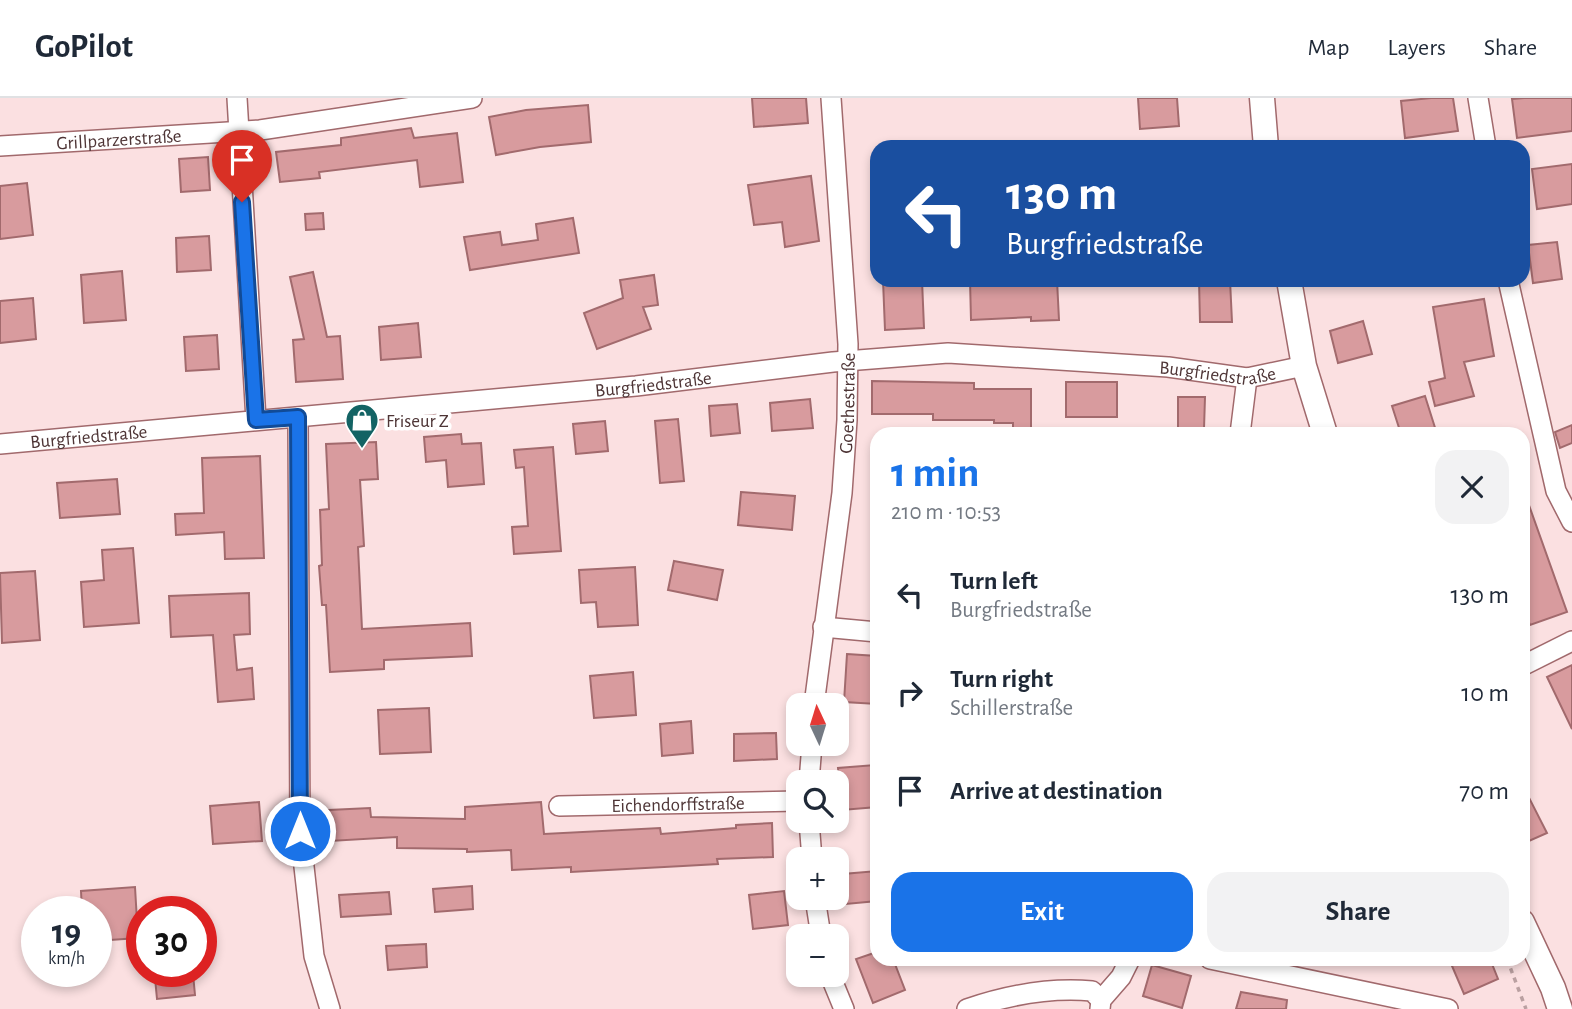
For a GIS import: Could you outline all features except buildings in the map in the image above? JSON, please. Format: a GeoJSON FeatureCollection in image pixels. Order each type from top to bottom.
{"type":"FeatureCollection","features":[{"type":"Feature","properties":{"kind":"street"},"geometry":{"type":"LineString","coordinates":[[237,98],[256,420]]}},
{"type":"Feature","properties":{"kind":"street","name":"Grillparzerstraße"},"geometry":{"type":"LineString","coordinates":[[0,146],[238,132],[472,98]]}},
{"type":"Feature","properties":{"kind":"street","name":"Goethestraße"},"geometry":{"type":"LineString","coordinates":[[815,693],[842,493],[847,420],[848,361],[831,98]]}},
{"type":"Feature","properties":{"kind":"street"},"geometry":{"type":"LineString","coordinates":[[1262,98],[1265,140]]}},
{"type":"Feature","properties":{"kind":"street"},"geometry":{"type":"LineString","coordinates":[[1478,98],[1485,140]]}},
{"type":"Feature","properties":{"kind":"street"},"geometry":{"type":"LineString","coordinates":[[1290,287],[1304,366],[1323,427]]}},
{"type":"Feature","properties":{"kind":"street"},"geometry":{"type":"LineString","coordinates":[[1510,287],[1556,491],[1572,522]]}},
{"type":"Feature","properties":{"kind":"street","name":"Burgfriedstraße"},"geometry":{"type":"LineString","coordinates":[[0,444],[636,387],[848,361],[948,353],[1168,368],[1247,378],[1304,366]]}},
{"type":"Feature","properties":{"kind":"street"},"geometry":{"type":"LineString","coordinates":[[1241,427],[1247,378]]}},
{"type":"Feature","properties":{"kind":"street"},"geometry":{"type":"LineString","coordinates":[[298,417],[300,831],[314,956],[330,1009]]}},
{"type":"Feature","properties":{"kind":"street"},"geometry":{"type":"LineString","coordinates":[[823,627],[870,631]]}},
{"type":"Feature","properties":{"kind":"street"},"geometry":{"type":"LineString","coordinates":[[1530,662],[1572,640]]}},
{"type":"Feature","properties":{"kind":"street","name":"Eichendorffstraße"},"geometry":{"type":"LineString","coordinates":[[559,806],[786,801]]}},
{"type":"Feature","properties":{"kind":"street"},"geometry":{"type":"LineString","coordinates":[[1530,939],[1560,1009]]}},
{"type":"Feature","properties":{"kind":"street"},"geometry":{"type":"LineString","coordinates":[[967,1009],[1011,995],[1071,989],[1092,991],[1100,1004],[1126,966]]}},
{"type":"Feature","properties":{"kind":"street"},"geometry":{"type":"LineString","coordinates":[[1243,966],[1448,1009]]}},
{"type":"Feature","properties":{"kind":"street"},"geometry":{"type":"LineString","coordinates":[[836,987],[844,1009]]}},
{"type":"Feature","properties":{"kind":"path"},"geometry":{"type":"LineString","coordinates":[[1510,966],[1526,1009]]}},
{"type":"Feature","properties":{"kind":"place","name":"Friseur Z"},"geometry":{"type":"Point","coordinates":[362,450]}},
{"type":"Feature","properties":{"kind":"route"},"geometry":{"type":"LineString","coordinates":[[242,202],[256,420],[298,417],[300,831]]}}]}
